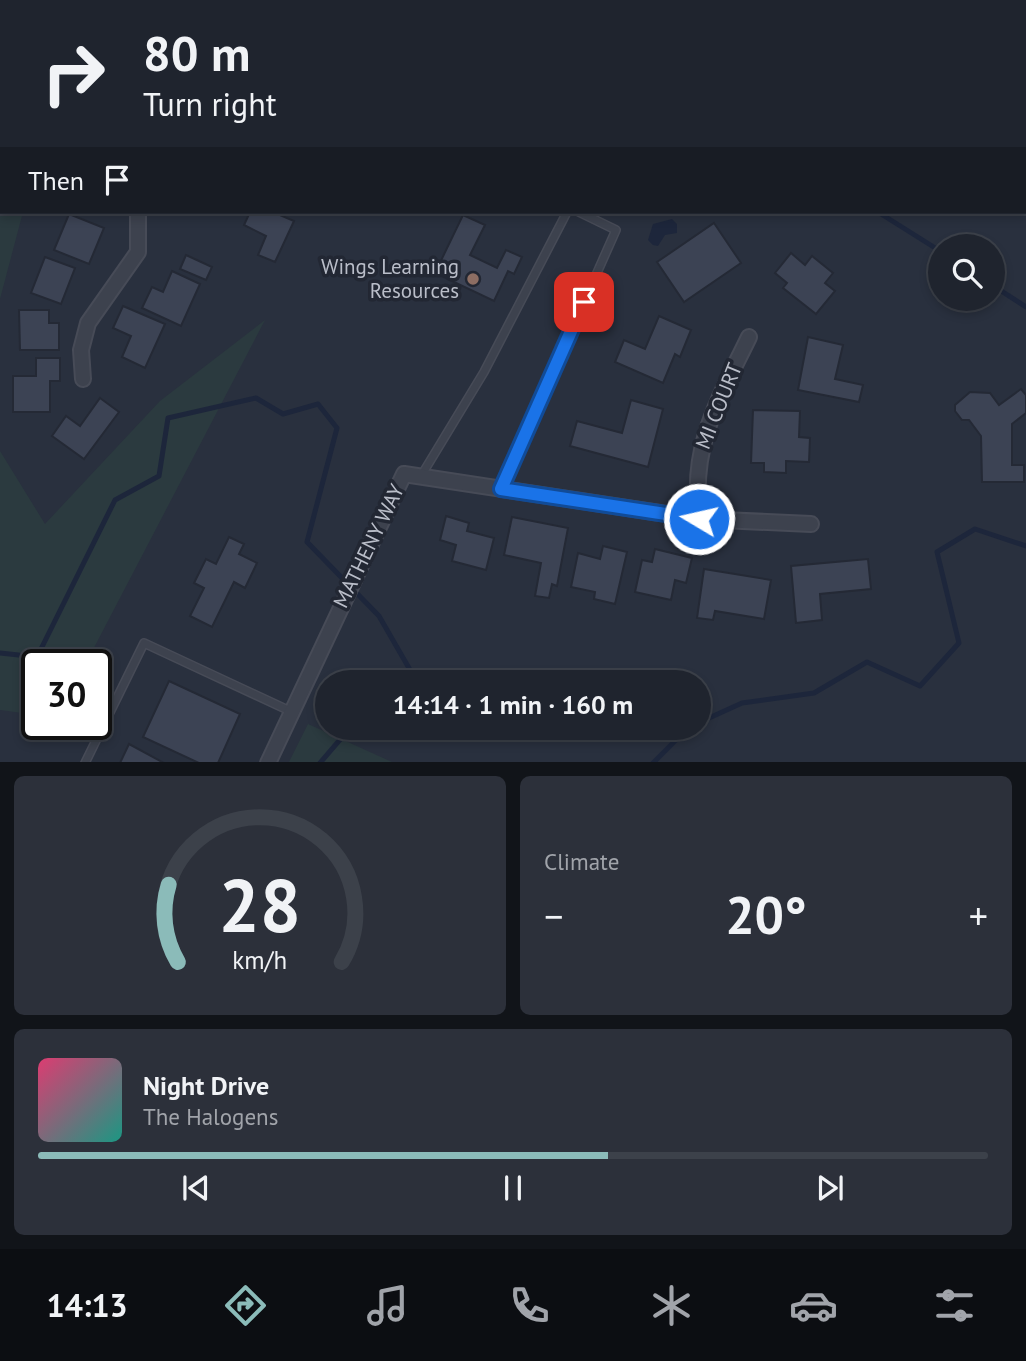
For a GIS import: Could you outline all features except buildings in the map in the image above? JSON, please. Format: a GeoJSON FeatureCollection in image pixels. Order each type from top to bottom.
{"type":"FeatureCollection","features":[{"type":"Feature","properties":{"kind":"street"},"geometry":{"type":"LineString","coordinates":[[83,379],[81,350],[88,323],[138,252],[138,214]]}},
{"type":"Feature","properties":{"kind":"street","name":"MI COURT"},"geometry":{"type":"LineString","coordinates":[[699,519],[697,466],[703,439],[749,337]]}},
{"type":"Feature","properties":{"kind":"street","name":"MATHENY WAY"},"geometry":{"type":"LineString","coordinates":[[268,762],[404,474],[699,519],[811,524]]}},
{"type":"Feature","properties":{"kind":"lane"},"geometry":{"type":"LineString","coordinates":[[421,476],[484,372],[566,214]]}},
{"type":"Feature","properties":{"kind":"lane"},"geometry":{"type":"LineString","coordinates":[[501,489],[616,230],[583,214]]}},
{"type":"Feature","properties":{"kind":"lane"},"geometry":{"type":"LineString","coordinates":[[85,762],[144,643],[290,711]]}},
{"type":"Feature","properties":{"kind":"shaded area"},"geometry":{"type":"Polygon","coordinates":[[[0,214],[22,214],[0,299],[0,214]]]}},
{"type":"Feature","properties":{"kind":"shaded area"},"geometry":{"type":"Polygon","coordinates":[[[265,320],[93,649],[21,649],[21,713],[0,710],[0,451],[45,524],[160,401],[265,320]]]}},
{"type":"Feature","properties":{"kind":"shaded area"},"geometry":{"type":"Polygon","coordinates":[[[308,724],[315,727],[315,740],[343,740],[392,762],[289,762],[308,724]]]}},
{"type":"Feature","properties":{"kind":"water"},"geometry":{"type":"Polygon","coordinates":[[[672,219],[677,224],[677,233],[665,235],[658,246],[653,245],[648,240],[653,224],[672,219]]]}},
{"type":"Feature","properties":{"kind":"waterway"},"geometry":{"type":"LineString","coordinates":[[881,214],[928,243]]}},
{"type":"Feature","properties":{"kind":"waterway"},"geometry":{"type":"LineString","coordinates":[[1005,293],[1026,307]]}},
{"type":"Feature","properties":{"kind":"waterway"},"geometry":{"type":"LineString","coordinates":[[0,653],[37,657],[115,500],[159,476],[168,418],[256,398],[283,414],[318,404],[337,428],[307,542],[379,616],[410,670]]}},
{"type":"Feature","properties":{"kind":"waterway"},"geometry":{"type":"LineString","coordinates":[[711,717],[742,703],[814,693],[867,662],[920,686],[959,643],[937,552],[975,529],[1026,546]]}},
{"type":"Feature","properties":{"kind":"waterway"},"geometry":{"type":"LineString","coordinates":[[321,762],[340,740]]}},
{"type":"Feature","properties":{"kind":"waterway"},"geometry":{"type":"LineString","coordinates":[[654,762],[676,740]]}},
{"type":"Feature","properties":{"kind":"place","name":"Wings Learning Resources"},"geometry":{"type":"Point","coordinates":[473,279]}},
{"type":"Feature","properties":{"kind":"route"},"geometry":{"type":"LineString","coordinates":[[584,302],[562,351],[558,367],[501,489],[699,519]]}}]}
